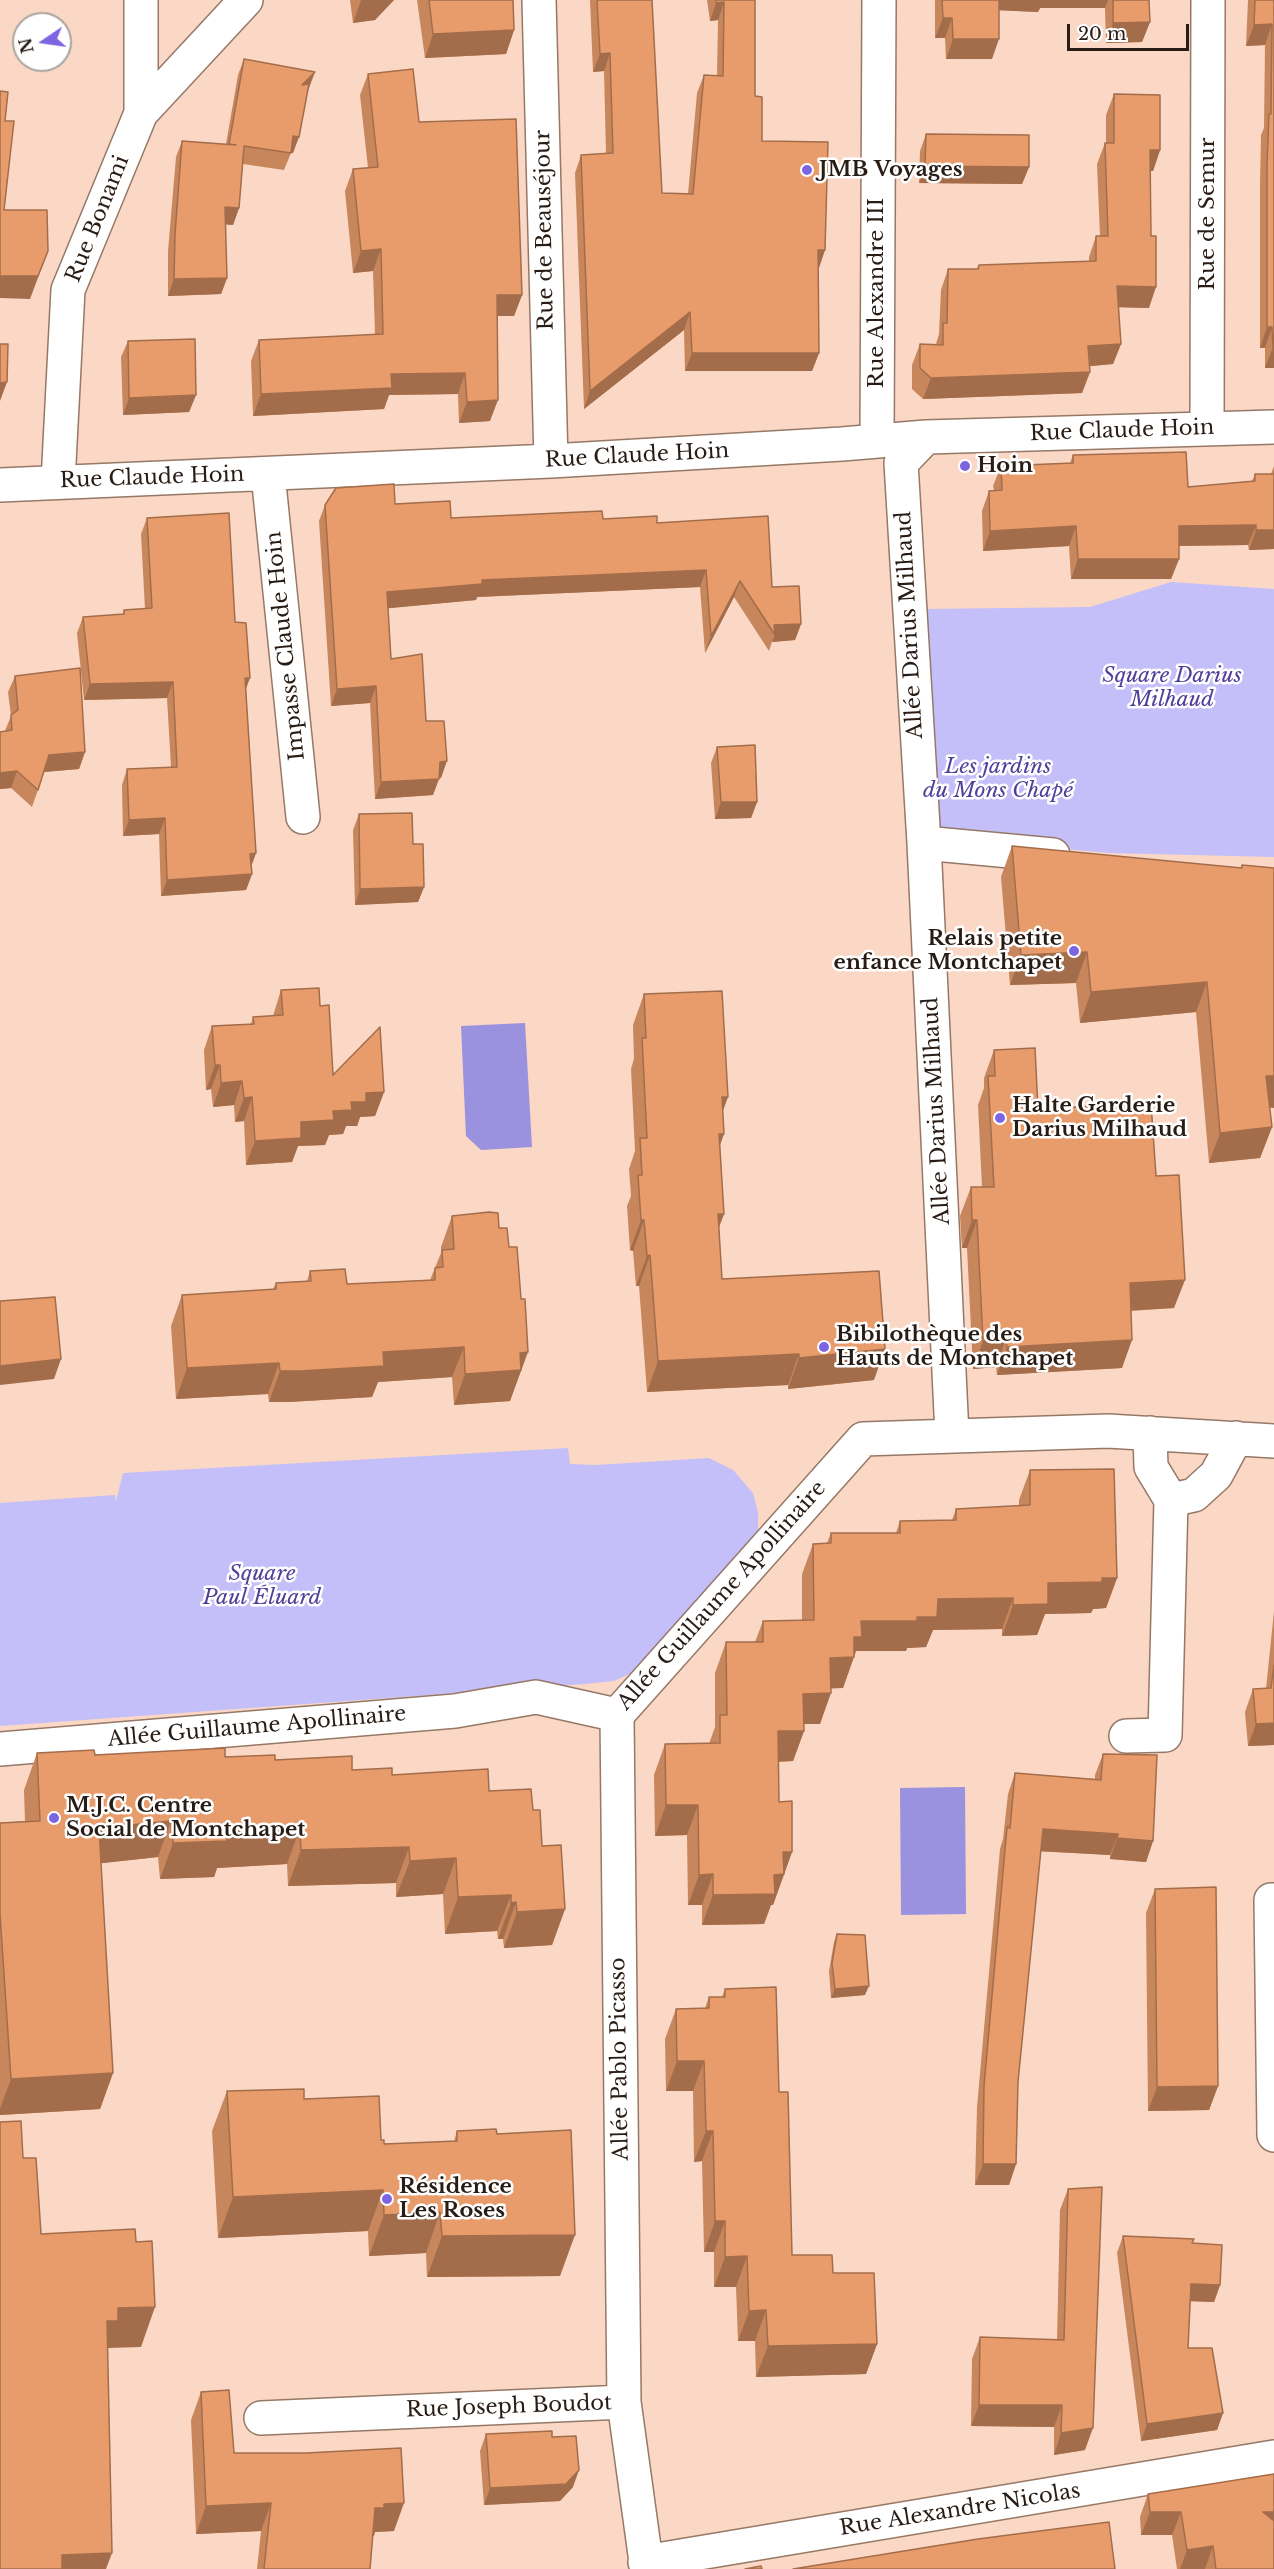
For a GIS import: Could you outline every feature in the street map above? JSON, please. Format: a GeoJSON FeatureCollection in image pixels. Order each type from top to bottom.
{"type":"FeatureCollection","features":[{"type":"Feature","properties":{"kind":"street"},"geometry":{"type":"LineString","coordinates":[[141,0],[141,112]]}},
{"type":"Feature","properties":{"kind":"street","name":"Rue Bonami"},"geometry":{"type":"LineString","coordinates":[[58,482],[68,290],[141,112],[246,0]]}},
{"type":"Feature","properties":{"kind":"street","name":"Rue de Beauséjour"},"geometry":{"type":"LineString","coordinates":[[539,0],[551,461]]}},
{"type":"Feature","properties":{"kind":"street","name":"Rue Alexandre III"},"geometry":{"type":"LineString","coordinates":[[877,441],[879,0]]}},
{"type":"Feature","properties":{"kind":"street","name":"Rue de Semur"},"geometry":{"type":"LineString","coordinates":[[1207,428],[1208,0]]}},
{"type":"Feature","properties":{"kind":"street","name":"Rue Claude Hoin"},"geometry":{"type":"LineString","coordinates":[[0,485],[551,461],[926,436],[1274,427]]}},
{"type":"Feature","properties":{"kind":"street","name":"Allée Darius Milhaud"},"geometry":{"type":"LineString","coordinates":[[926,436],[901,463],[924,843],[952,1435]]}},
{"type":"Feature","properties":{"kind":"street","name":"Impasse Claude Hoin"},"geometry":{"type":"LineString","coordinates":[[268,474],[303,817]]}},
{"type":"Feature","properties":{"kind":"street"},"geometry":{"type":"LineString","coordinates":[[924,843],[1087,858]]}},
{"type":"Feature","properties":{"kind":"street","name":"Allée Guillaume Apollinaire"},"geometry":{"type":"LineString","coordinates":[[0,1749],[455,1711],[536,1697],[617,1715],[863,1439],[1108,1431],[1274,1441]]}},
{"type":"Feature","properties":{"kind":"street"},"geometry":{"type":"LineString","coordinates":[[1126,1736],[1165,1736],[1171,1500],[1151,1467],[1150,1433]]}},
{"type":"Feature","properties":{"kind":"street"},"geometry":{"type":"LineString","coordinates":[[1171,1500],[1194,1495],[1216,1475],[1236,1438]]}},
{"type":"Feature","properties":{"kind":"street","name":"Allée Pablo Picasso"},"geometry":{"type":"LineString","coordinates":[[617,1715],[624,2402]]}},
{"type":"Feature","properties":{"kind":"street"},"geometry":{"type":"LineString","coordinates":[[1274,1900],[1271,1900],[1274,2135]]}},
{"type":"Feature","properties":{"kind":"street","name":"Rue Joseph Boudot"},"geometry":{"type":"LineString","coordinates":[[261,2418],[624,2402],[646,2566]]}},
{"type":"Feature","properties":{"kind":"street","name":"Rue Alexandre Nicolas"},"geometry":{"type":"LineString","coordinates":[[646,2566],[1274,2457]]}},
{"type":"Feature","properties":{"kind":"green space","name":"Square Darius Milhaud"},"geometry":{"type":"Polygon","coordinates":[[[1171,582],[1274,589],[1274,857],[1108,853],[938,837],[931,669],[925,609],[1090,607],[1171,582]]]}},
{"type":"Feature","properties":{"kind":"green space","name":"Square Paul Éluard"},"geometry":{"type":"Polygon","coordinates":[[[568,1448],[570,1464],[596,1465],[709,1458],[733,1470],[753,1493],[758,1513],[758,1537],[645,1667],[614,1681],[584,1684],[0,1726],[0,1503],[115,1495],[116,1501],[123,1473],[568,1448]]]}},
{"type":"Feature","properties":{"kind":"shaded area"},"geometry":{"type":"Polygon","coordinates":[[[525,1023],[532,1147],[481,1150],[466,1136],[461,1026],[525,1023]]]}},
{"type":"Feature","properties":{"kind":"shaded area"},"geometry":{"type":"Polygon","coordinates":[[[965,1787],[966,1914],[901,1915],[900,1788],[965,1787]]]}},
{"type":"Feature","properties":{"kind":"building"},"geometry":{"type":"Polygon","coordinates":[[[429,0],[513,0],[514,30],[433,34],[429,0]]]}},
{"type":"Feature","properties":{"kind":"building"},"geometry":{"type":"Polygon","coordinates":[[[597,0],[652,0],[662,193],[693,194],[704,75],[723,76],[724,2],[716,3],[716,0],[755,0],[755,96],[762,97],[762,141],[828,142],[825,250],[818,250],[819,353],[692,353],[690,312],[590,391],[581,155],[613,153],[610,53],[600,54],[597,0]]]}},
{"type":"Feature","properties":{"kind":"building"},"geometry":{"type":"Polygon","coordinates":[[[942,0],[999,0],[999,39],[953,39],[952,18],[943,18],[942,0]]]}},
{"type":"Feature","properties":{"kind":"building"},"geometry":{"type":"Polygon","coordinates":[[[1113,0],[1149,0],[1150,22],[1113,23],[1113,0]]]}},
{"type":"Feature","properties":{"kind":"building"},"geometry":{"type":"Polygon","coordinates":[[[1255,0],[1274,0],[1274,347],[1272,327],[1267,327],[1267,165],[1269,114],[1271,114],[1272,24],[1254,25],[1255,0]]]}},
{"type":"Feature","properties":{"kind":"building"},"geometry":{"type":"Polygon","coordinates":[[[244,59],[315,72],[302,85],[309,84],[299,137],[293,136],[291,153],[244,146],[239,208],[225,207],[227,278],[174,279],[182,141],[236,145],[229,144],[244,59]]]}},
{"type":"Feature","properties":{"kind":"building"},"geometry":{"type":"Polygon","coordinates":[[[413,69],[419,122],[516,119],[522,295],[497,295],[498,400],[467,402],[465,373],[391,374],[392,388],[261,394],[259,340],[383,334],[381,249],[361,251],[353,169],[378,167],[368,74],[413,69]]]}},
{"type":"Feature","properties":{"kind":"building"},"geometry":{"type":"Polygon","coordinates":[[[0,91],[8,92],[5,121],[14,121],[4,210],[47,210],[48,251],[38,276],[0,276],[0,91]]]}},
{"type":"Feature","properties":{"kind":"building"},"geometry":{"type":"Polygon","coordinates":[[[1114,94],[1160,95],[1160,150],[1150,150],[1151,236],[1156,236],[1156,287],[1117,286],[1121,344],[1088,346],[1090,372],[931,378],[920,368],[920,344],[943,345],[943,323],[947,323],[948,269],[978,269],[979,265],[1096,261],[1096,236],[1108,236],[1105,143],[1114,143],[1114,94]]]}},
{"type":"Feature","properties":{"kind":"building"},"geometry":{"type":"Polygon","coordinates":[[[926,134],[1029,135],[1029,167],[925,166],[926,134]]]}},
{"type":"Feature","properties":{"kind":"building"},"geometry":{"type":"Polygon","coordinates":[[[195,339],[196,395],[129,398],[128,341],[195,339]]]}},
{"type":"Feature","properties":{"kind":"building"},"geometry":{"type":"Polygon","coordinates":[[[0,344],[8,344],[7,382],[0,383],[0,344]]]}},
{"type":"Feature","properties":{"kind":"building"},"geometry":{"type":"Polygon","coordinates":[[[1186,452],[1188,487],[1255,481],[1255,474],[1274,474],[1274,530],[1256,530],[1256,525],[1179,526],[1179,559],[1078,559],[1076,526],[990,531],[989,491],[1002,490],[1001,466],[1073,463],[1073,455],[1186,452]]]}},
{"type":"Feature","properties":{"kind":"building"},"geometry":{"type":"Polygon","coordinates":[[[394,484],[395,504],[450,501],[451,518],[602,511],[603,519],[657,516],[657,523],[768,516],[772,587],[799,586],[801,624],[774,625],[775,635],[740,581],[711,636],[706,570],[482,580],[482,584],[387,592],[391,659],[422,654],[426,721],[444,721],[447,761],[440,762],[439,779],[381,782],[376,686],[337,689],[325,505],[336,488],[394,484]]]}},
{"type":"Feature","properties":{"kind":"building"},"geometry":{"type":"Polygon","coordinates":[[[229,513],[235,622],[246,623],[250,678],[245,678],[256,853],[250,854],[252,874],[167,880],[165,818],[129,820],[127,769],[177,767],[173,682],[90,684],[83,617],[124,614],[124,610],[152,608],[147,518],[229,513]]]}},
{"type":"Feature","properties":{"kind":"building"},"geometry":{"type":"Polygon","coordinates":[[[80,668],[85,752],[49,755],[38,790],[17,771],[0,773],[0,732],[12,730],[11,715],[18,710],[15,676],[80,668]]]}},
{"type":"Feature","properties":{"kind":"building"},"geometry":{"type":"Polygon","coordinates":[[[755,745],[757,802],[721,802],[717,747],[755,745]]]}},
{"type":"Feature","properties":{"kind":"building"},"geometry":{"type":"Polygon","coordinates":[[[412,813],[413,844],[423,844],[424,887],[360,889],[359,814],[412,813]]]}},
{"type":"Feature","properties":{"kind":"building"},"geometry":{"type":"Polygon","coordinates":[[[1012,846],[1242,868],[1242,865],[1274,868],[1274,1076],[1266,1076],[1272,1127],[1220,1133],[1207,982],[1091,992],[1087,952],[1021,955],[1012,846]]]}},
{"type":"Feature","properties":{"kind":"building"},"geometry":{"type":"Polygon","coordinates":[[[319,988],[320,1006],[329,1005],[333,1075],[380,1027],[384,1092],[366,1093],[366,1102],[351,1102],[352,1110],[333,1111],[334,1120],[301,1122],[301,1138],[255,1141],[252,1097],[244,1098],[242,1081],[221,1083],[220,1065],[215,1065],[212,1026],[254,1024],[253,1017],[283,1015],[281,990],[319,988]]]}},
{"type":"Feature","properties":{"kind":"building"},"geometry":{"type":"Polygon","coordinates":[[[722,991],[728,1097],[722,1097],[724,1134],[719,1134],[724,1214],[718,1214],[722,1279],[879,1271],[885,1349],[799,1358],[799,1354],[658,1361],[650,1255],[647,1256],[644,1220],[641,1220],[638,1175],[642,1175],[640,1138],[647,1138],[642,1038],[646,1038],[644,994],[722,991]]]}},
{"type":"Feature","properties":{"kind":"building"},"geometry":{"type":"Polygon","coordinates":[[[1035,1048],[1038,1109],[1151,1103],[1156,1176],[1179,1175],[1185,1280],[1130,1283],[1132,1340],[1007,1347],[1006,1339],[983,1341],[977,1220],[972,1220],[971,1187],[994,1187],[988,1076],[995,1076],[994,1050],[1035,1048]]]}},
{"type":"Feature","properties":{"kind":"building"},"geometry":{"type":"Polygon","coordinates":[[[498,1213],[499,1228],[507,1228],[509,1247],[517,1247],[521,1299],[525,1299],[528,1352],[520,1353],[521,1370],[465,1374],[464,1347],[383,1352],[384,1366],[300,1371],[280,1371],[279,1363],[187,1368],[182,1295],[276,1289],[276,1283],[311,1281],[310,1271],[345,1269],[347,1284],[435,1280],[435,1268],[443,1267],[442,1250],[454,1249],[452,1216],[498,1213]]]}},
{"type":"Feature","properties":{"kind":"building"},"geometry":{"type":"Polygon","coordinates":[[[55,1297],[61,1359],[0,1366],[0,1301],[55,1297]]]}},
{"type":"Feature","properties":{"kind":"building"},"geometry":{"type":"Polygon","coordinates":[[[1114,1469],[1117,1578],[1102,1578],[1102,1582],[1048,1583],[1048,1604],[1013,1605],[1013,1598],[938,1599],[937,1617],[917,1617],[917,1621],[861,1621],[862,1637],[854,1637],[854,1657],[830,1658],[831,1693],[803,1694],[804,1731],[778,1731],[779,1802],[792,1801],[792,1852],[783,1852],[784,1874],[774,1875],[775,1894],[713,1895],[713,1874],[699,1875],[698,1805],[666,1805],[665,1744],[720,1743],[720,1715],[727,1715],[726,1642],[763,1642],[763,1621],[814,1620],[813,1544],[831,1543],[831,1533],[900,1533],[900,1521],[956,1520],[956,1509],[1030,1505],[1030,1470],[1114,1469]]]}},
{"type":"Feature","properties":{"kind":"building"},"geometry":{"type":"Polygon","coordinates":[[[1274,1665],[1274,1723],[1256,1724],[1253,1689],[1271,1688],[1274,1665]]]}},
{"type":"Feature","properties":{"kind":"building"},"geometry":{"type":"Polygon","coordinates":[[[225,1748],[225,1757],[275,1755],[275,1760],[352,1756],[352,1770],[392,1768],[392,1775],[488,1769],[489,1791],[531,1789],[533,1810],[540,1810],[542,1846],[561,1845],[565,1909],[517,1912],[516,1902],[511,1903],[511,1895],[458,1897],[456,1858],[410,1861],[409,1847],[301,1850],[300,1828],[226,1832],[227,1841],[173,1843],[171,1821],[99,1828],[113,2073],[11,2079],[0,1914],[0,1823],[40,1821],[37,1753],[94,1750],[95,1755],[225,1748]]]}},
{"type":"Feature","properties":{"kind":"building"},"geometry":{"type":"Polygon","coordinates":[[[1103,1754],[1157,1755],[1153,1841],[1117,1838],[1118,1834],[1043,1829],[1018,2082],[1016,2164],[983,2164],[984,2086],[1007,1827],[1010,1828],[1015,1773],[1101,1780],[1103,1754]]]}},
{"type":"Feature","properties":{"kind":"building"},"geometry":{"type":"Polygon","coordinates":[[[1216,1887],[1218,2086],[1157,2087],[1155,1889],[1216,1887]]]}},
{"type":"Feature","properties":{"kind":"building"},"geometry":{"type":"Polygon","coordinates":[[[837,1934],[865,1935],[869,1986],[835,1989],[832,1963],[837,1934]]]}},
{"type":"Feature","properties":{"kind":"building"},"geometry":{"type":"Polygon","coordinates":[[[776,1987],[779,2092],[788,2092],[792,2255],[832,2255],[833,2273],[874,2273],[877,2344],[768,2346],[766,2310],[749,2311],[747,2256],[725,2257],[725,2221],[715,2221],[713,2131],[706,2131],[704,2061],[677,2061],[676,2009],[709,2008],[709,1997],[725,1997],[725,1989],[776,1987]]]}},
{"type":"Feature","properties":{"kind":"building"},"geometry":{"type":"Polygon","coordinates":[[[304,2089],[304,2099],[379,2096],[381,2140],[384,2140],[384,2144],[457,2141],[457,2131],[496,2129],[497,2134],[571,2130],[575,2235],[442,2236],[440,2212],[384,2215],[383,2190],[233,2197],[227,2091],[304,2089]]]}},
{"type":"Feature","properties":{"kind":"building"},"geometry":{"type":"Polygon","coordinates":[[[21,2121],[23,2158],[36,2158],[41,2234],[135,2229],[136,2242],[152,2241],[155,2307],[118,2308],[118,2321],[107,2321],[112,2553],[62,2555],[62,2569],[0,2569],[0,2122],[21,2121]]]}},
{"type":"Feature","properties":{"kind":"building"},"geometry":{"type":"Polygon","coordinates":[[[1102,2187],[1093,2428],[1061,2433],[1062,2405],[979,2405],[980,2337],[1064,2340],[1068,2189],[1102,2187]]]}},
{"type":"Feature","properties":{"kind":"building"},"geometry":{"type":"Polygon","coordinates":[[[1123,2236],[1194,2239],[1192,2243],[1222,2245],[1220,2285],[1191,2284],[1188,2348],[1212,2348],[1223,2413],[1147,2424],[1123,2236]]]}},
{"type":"Feature","properties":{"kind":"building"},"geometry":{"type":"Polygon","coordinates":[[[229,2390],[234,2453],[306,2453],[401,2448],[404,2503],[384,2504],[384,2508],[375,2508],[370,2569],[264,2569],[271,2503],[206,2506],[201,2392],[229,2390]]]}},
{"type":"Feature","properties":{"kind":"building"},"geometry":{"type":"Polygon","coordinates":[[[552,2431],[552,2437],[576,2436],[579,2470],[566,2484],[490,2488],[486,2434],[552,2431]]]}},
{"type":"Feature","properties":{"kind":"building"},"geometry":{"type":"Polygon","coordinates":[[[1274,2474],[1274,2512],[1263,2512],[1274,2521],[1274,2569],[1216,2569],[1213,2546],[1187,2550],[1181,2512],[1150,2512],[1148,2494],[1274,2474]]]}},
{"type":"Feature","properties":{"kind":"building"},"geometry":{"type":"Polygon","coordinates":[[[1109,2522],[1115,2569],[793,2569],[978,2539],[1109,2522]]]}},
{"type":"Feature","properties":{"kind":"building"},"geometry":{"type":"Polygon","coordinates":[[[761,2566],[762,2569],[745,2569],[761,2566]]]}},
{"type":"Feature","properties":{"kind":"place","name":"JMB Voyages"},"geometry":{"type":"Point","coordinates":[807,170]}},
{"type":"Feature","properties":{"kind":"place","name":"Hoin"},"geometry":{"type":"Point","coordinates":[965,466]}},
{"type":"Feature","properties":{"kind":"place","name":"Relais petite enfance Montchapet"},"geometry":{"type":"Point","coordinates":[1074,951]}},
{"type":"Feature","properties":{"kind":"place","name":"Halte Garderie Darius Milhaud"},"geometry":{"type":"Point","coordinates":[1000,1118]}},
{"type":"Feature","properties":{"kind":"place","name":"Bibilothèque des Hauts de Montchapet"},"geometry":{"type":"Point","coordinates":[824,1347]}},
{"type":"Feature","properties":{"kind":"place","name":"M.J.C. Centre Social de Montchapet"},"geometry":{"type":"Point","coordinates":[54,1818]}},
{"type":"Feature","properties":{"kind":"place","name":"Résidence Les Roses"},"geometry":{"type":"Point","coordinates":[387,2199]}},
{"type":"Feature","properties":{"kind":"park label","name":"Les jardins du Mons Chapé"},"geometry":{"type":"Point","coordinates":[998,779]}}]}
